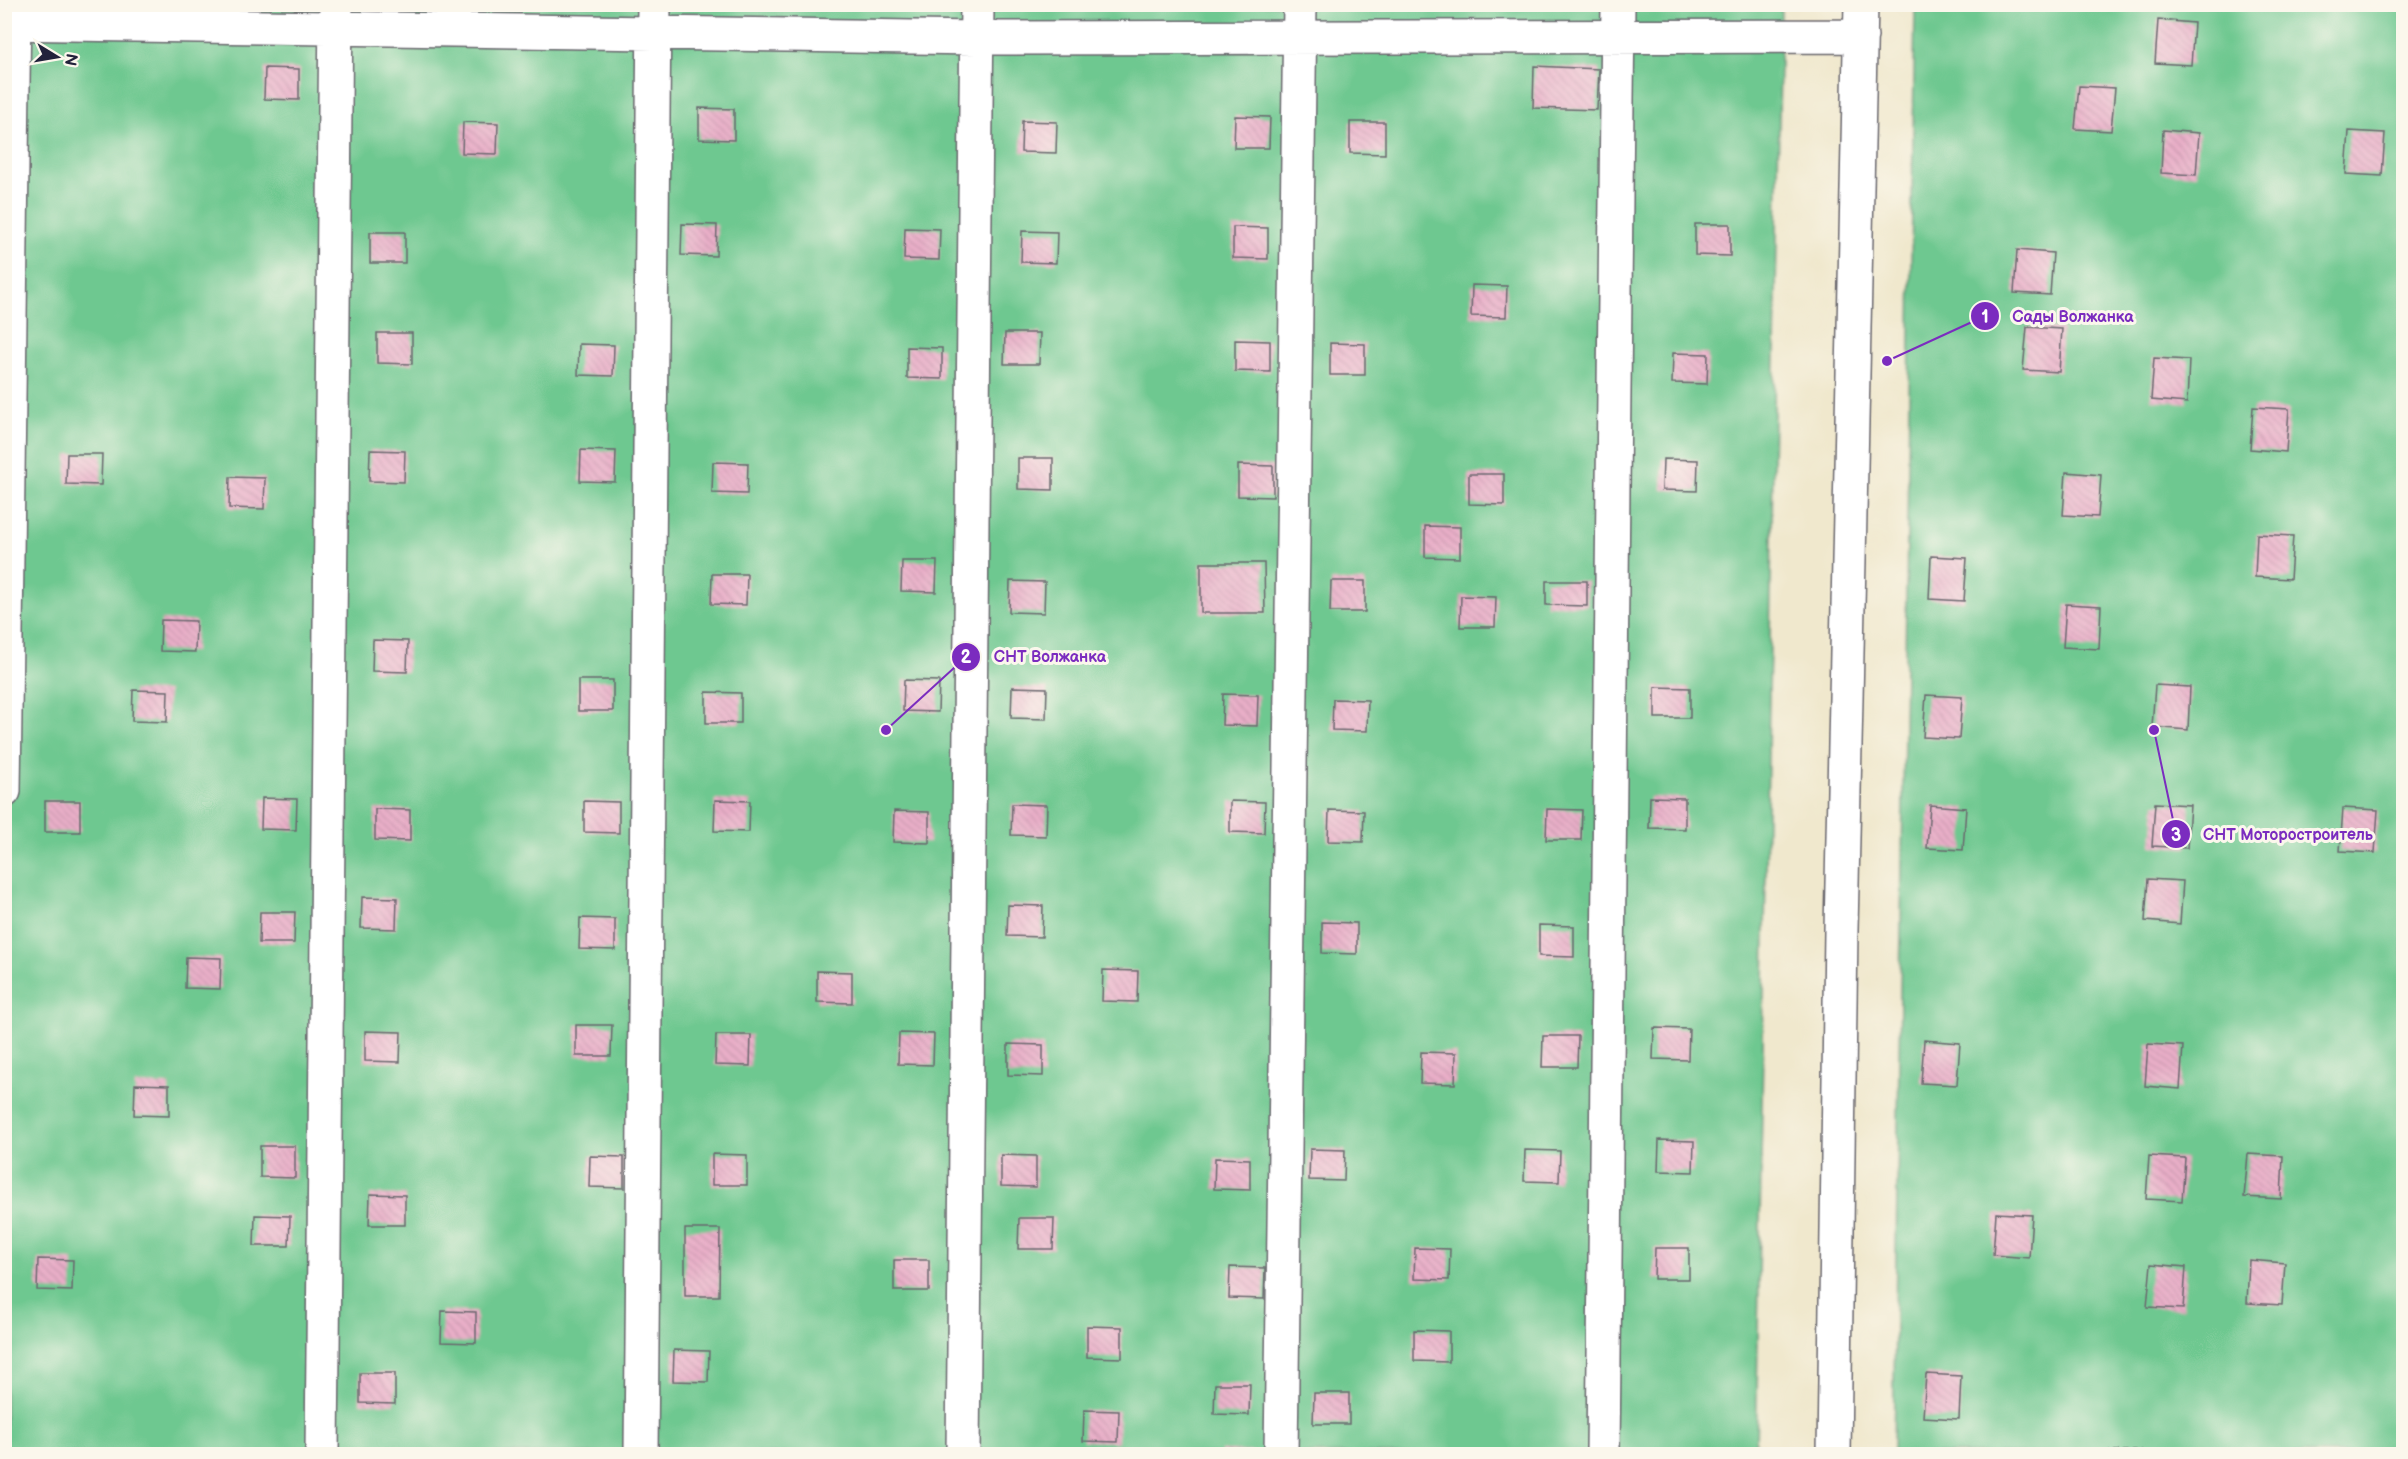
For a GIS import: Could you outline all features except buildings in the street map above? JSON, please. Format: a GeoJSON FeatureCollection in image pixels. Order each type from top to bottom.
{"type":"FeatureCollection","features":[{"type":"Feature","properties":{"kind":"street"},"geometry":{"type":"LineString","coordinates":[[963,1455],[977,4]]}},
{"type":"Feature","properties":{"kind":"street"},"geometry":{"type":"LineString","coordinates":[[1281,1455],[1300,4]]}},
{"type":"Feature","properties":{"kind":"street"},"geometry":{"type":"LineString","coordinates":[[1603,1455],[1618,4]]}},
{"type":"Feature","properties":{"kind":"street"},"geometry":{"type":"LineString","coordinates":[[322,1455],[336,16]]}},
{"type":"Feature","properties":{"kind":"street"},"geometry":{"type":"LineString","coordinates":[[4,790],[10,17],[336,16],[654,19],[976,38],[1618,36],[1861,20],[1841,930],[1834,1455]]}},
{"type":"Feature","properties":{"kind":"street"},"geometry":{"type":"LineString","coordinates":[[641,1455],[654,19]]}},
{"type":"Feature","properties":{"kind":"path"},"geometry":{"type":"LineString","coordinates":[[1907,1452],[2403,1452]]}},
{"type":"Feature","properties":{"kind":"green space"},"geometry":{"type":"Polygon","coordinates":[[[5,5],[1781,5],[1756,1454],[5,1454],[5,5]]]}},
{"type":"Feature","properties":{"kind":"green space"},"geometry":{"type":"Polygon","coordinates":[[[1915,5],[2403,5],[2403,1454],[1893,1454],[1915,5]]]}},
{"type":"Feature","properties":{"kind":"place","name":"Сады Волжанка"},"geometry":{"type":"Point","coordinates":[1887,361]}},
{"type":"Feature","properties":{"kind":"place","name":"СНТ Волжанка"},"geometry":{"type":"Point","coordinates":[886,730]}},
{"type":"Feature","properties":{"kind":"place","name":"СНТ Моторостроитель"},"geometry":{"type":"Point","coordinates":[2154,730]}}]}
